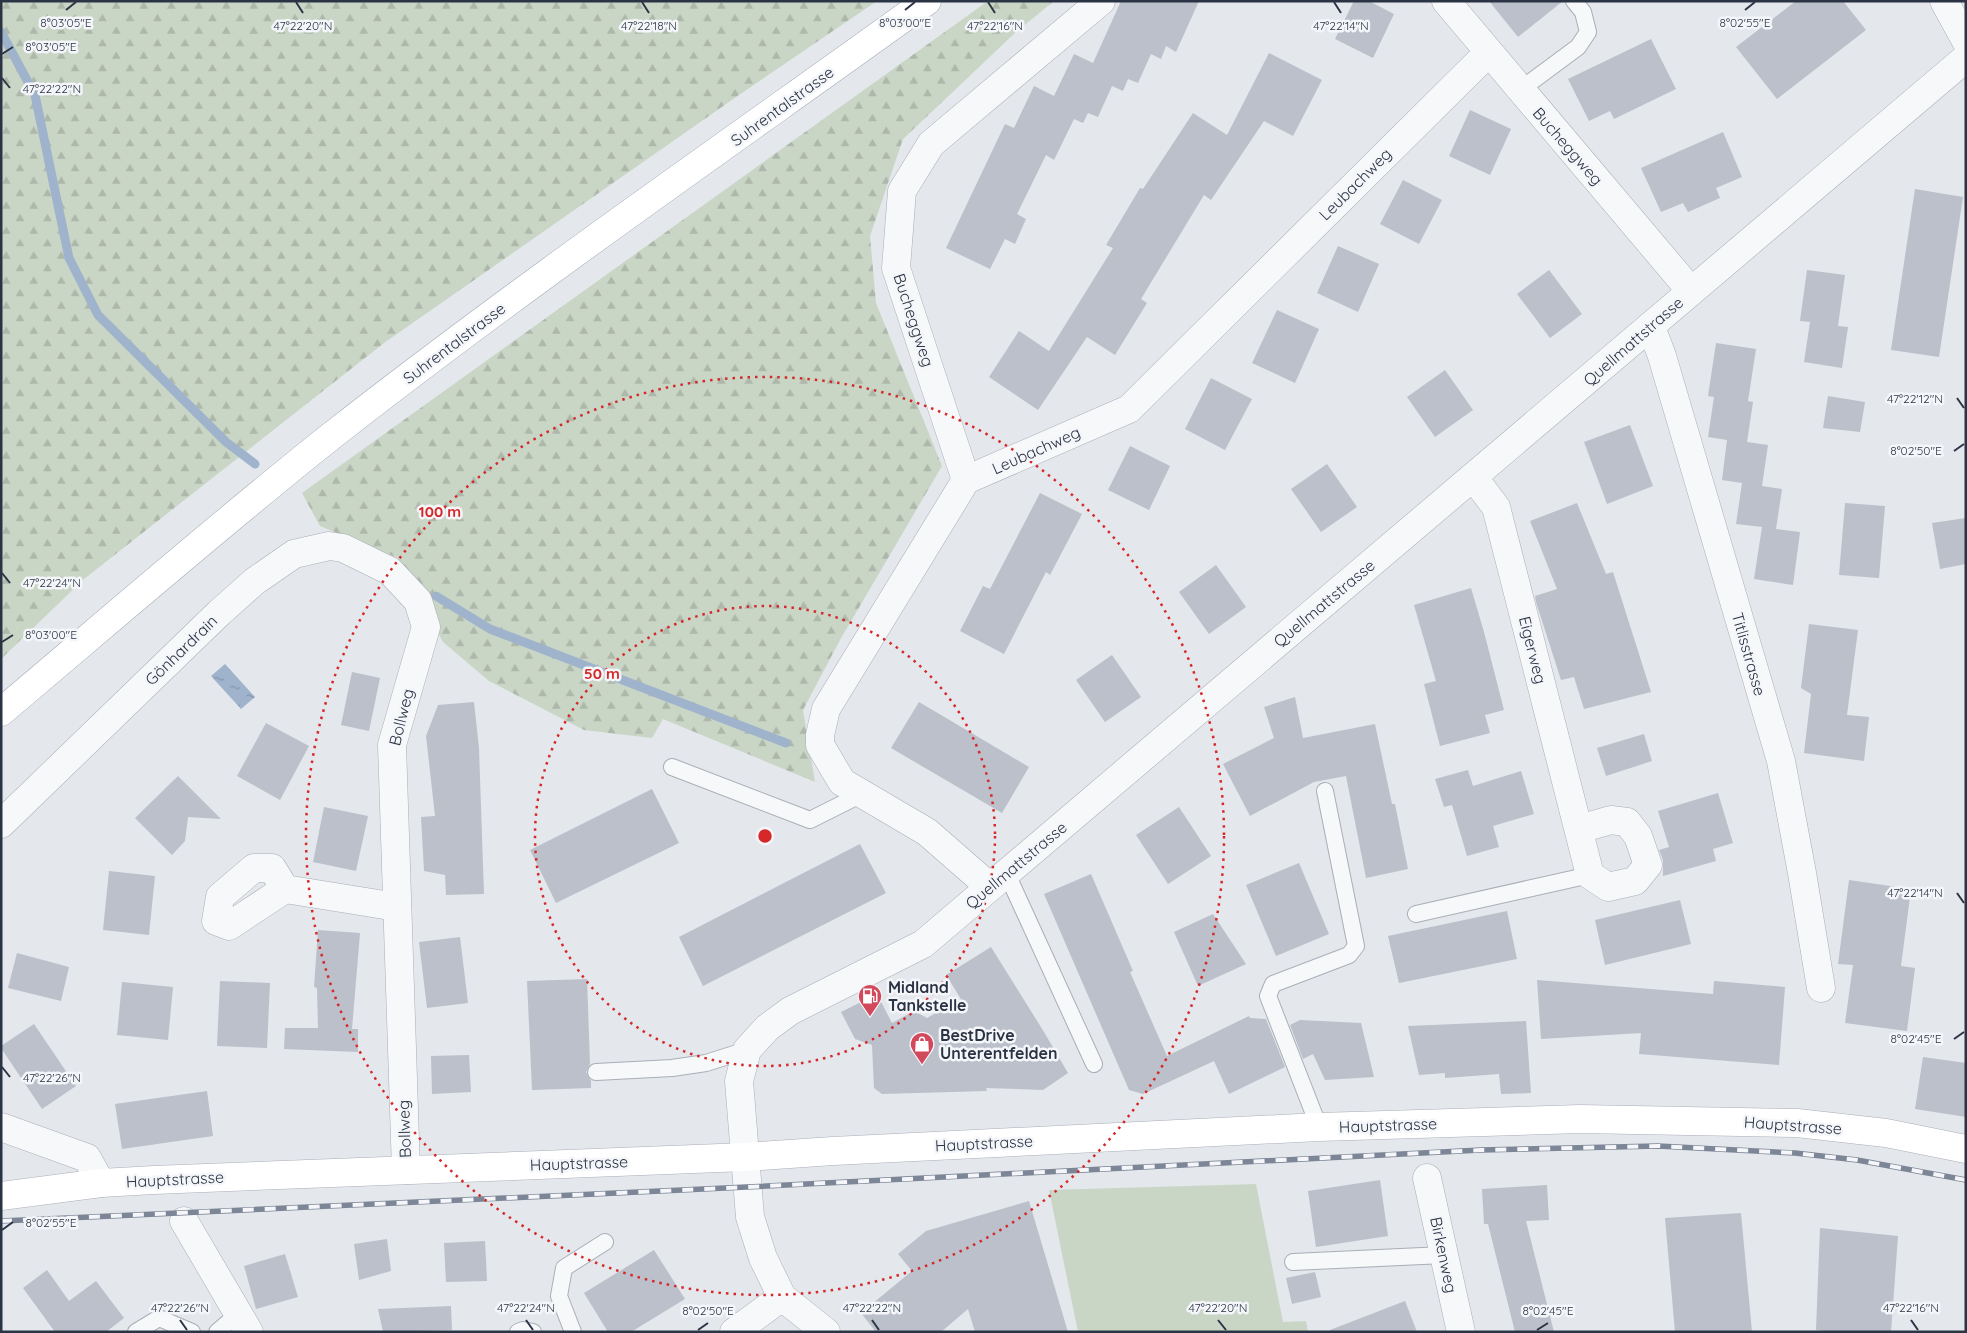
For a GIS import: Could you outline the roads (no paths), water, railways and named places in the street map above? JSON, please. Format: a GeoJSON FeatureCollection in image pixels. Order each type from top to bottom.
{"type":"FeatureCollection","features":[{"type":"Feature","properties":{"kind":"main road","name":"Suhrentalstrasse"},"geometry":{"type":"LineString","coordinates":[[1,712],[250,502],[338,431],[500,308],[927,1]]}},
{"type":"Feature","properties":{"kind":"main road"},"geometry":{"type":"LineString","coordinates":[[1,724],[44,676]]}},
{"type":"Feature","properties":{"kind":"main road","name":"Hauptstrasse"},"geometry":{"type":"LineString","coordinates":[[1,1196],[101,1183],[746,1157],[833,1150],[1319,1127],[1580,1119],[1797,1123],[1886,1133],[1966,1148]]}},
{"type":"Feature","properties":{"kind":"street","name":"Bucheggweg"},"geometry":{"type":"LineString","coordinates":[[966,480],[896,268],[902,191],[931,144],[1101,1]]}},
{"type":"Feature","properties":{"kind":"street","name":"Bucheggweg"},"geometry":{"type":"LineString","coordinates":[[1446,1],[1488,53],[1691,290]]}},
{"type":"Feature","properties":{"kind":"street"},"geometry":{"type":"LineString","coordinates":[[1944,1],[1966,41]]}},
{"type":"Feature","properties":{"kind":"street","name":"Leubachweg"},"geometry":{"type":"LineString","coordinates":[[966,480],[1129,409],[1488,53]]}},
{"type":"Feature","properties":{"kind":"street","name":"Quellmattstrasse"},"geometry":{"type":"LineString","coordinates":[[782,1297],[763,1258],[750,1217],[746,1157],[739,1099],[739,1081],[747,1050],[767,1028],[790,1011],[923,944],[1966,58]]}},
{"type":"Feature","properties":{"kind":"street","name":"Titlisstrasse"},"geometry":{"type":"LineString","coordinates":[[1651,327],[1662,356],[1781,761],[1821,988]]}},
{"type":"Feature","properties":{"kind":"street","name":"Eigerweg"},"geometry":{"type":"LineString","coordinates":[[1473,477],[1496,507],[1590,875]]}},
{"type":"Feature","properties":{"kind":"street"},"geometry":{"type":"LineString","coordinates":[[966,480],[826,709],[820,734],[820,745],[842,782],[927,832],[998,880]]}},
{"type":"Feature","properties":{"kind":"street","name":"Gönhardrain"},"geometry":{"type":"LineString","coordinates":[[1,824],[219,613],[255,581],[294,554],[329,546],[343,548],[390,570]]}},
{"type":"Feature","properties":{"kind":"street","name":"Bollweg"},"geometry":{"type":"LineString","coordinates":[[390,570],[418,600],[426,626],[392,745],[406,1170]]}},
{"type":"Feature","properties":{"kind":"street"},"geometry":{"type":"LineString","coordinates":[[1579,829],[1611,820],[1627,822],[1638,836],[1648,865],[1635,881],[1608,887],[1590,875]]}},
{"type":"Feature","properties":{"kind":"street"},"geometry":{"type":"LineString","coordinates":[[285,889],[397,907]]}},
{"type":"Feature","properties":{"kind":"street"},"geometry":{"type":"LineString","coordinates":[[1,1127],[87,1158],[101,1183]]}},
{"type":"Feature","properties":{"kind":"street","name":"Birkenweg"},"geometry":{"type":"LineString","coordinates":[[1427,1178],[1461,1332]]}},
{"type":"Feature","properties":{"kind":"street"},"geometry":{"type":"LineString","coordinates":[[184,1221],[244,1323]]}},
{"type":"Feature","properties":{"kind":"street"},"geometry":{"type":"LineString","coordinates":[[734,1332],[782,1297],[826,1332]]}},
{"type":"Feature","properties":{"kind":"lane"},"geometry":{"type":"LineString","coordinates":[[1520,90],[1578,47],[1588,32],[1583,12],[1574,1]]}},
{"type":"Feature","properties":{"kind":"lane"},"geometry":{"type":"LineString","coordinates":[[672,767],[810,820],[862,794]]}},
{"type":"Feature","properties":{"kind":"lane"},"geometry":{"type":"LineString","coordinates":[[1319,1127],[1268,996],[1273,984],[1349,955],[1356,946],[1325,791]]}},
{"type":"Feature","properties":{"kind":"lane"},"geometry":{"type":"LineString","coordinates":[[1416,914],[1590,875]]}},
{"type":"Feature","properties":{"kind":"lane"},"geometry":{"type":"LineString","coordinates":[[998,880],[1094,1064]]}},
{"type":"Feature","properties":{"kind":"lane"},"geometry":{"type":"LineString","coordinates":[[596,1072],[672,1068],[706,1063],[747,1050]]}},
{"type":"Feature","properties":{"kind":"lane"},"geometry":{"type":"LineString","coordinates":[[572,1332],[559,1296],[564,1268],[605,1242]]}},
{"type":"Feature","properties":{"kind":"lane"},"geometry":{"type":"LineString","coordinates":[[1293,1262],[1444,1256]]}},
{"type":"Feature","properties":{"kind":"lane"},"geometry":{"type":"LineString","coordinates":[[136,1332],[159,1318],[192,1332]]}},
{"type":"Feature","properties":{"kind":"lane"},"geometry":{"type":"LineString","coordinates":[[217,1332],[244,1323]]}},
{"type":"Feature","properties":{"kind":"lane"},"geometry":{"type":"LineString","coordinates":[[518,1332],[523,1330],[533,1332]]}},
{"type":"Feature","properties":{"kind":"water"},"geometry":{"type":"Polygon","coordinates":[[[225,664],[255,697],[241,709],[211,676],[225,664]]]}},
{"type":"Feature","properties":{"kind":"waterway"},"geometry":{"type":"LineString","coordinates":[[1,32],[35,95],[69,258],[98,315],[226,442],[255,464]]}},
{"type":"Feature","properties":{"kind":"waterway"},"geometry":{"type":"LineString","coordinates":[[436,596],[490,629],[786,743]]}},
{"type":"Feature","properties":{"kind":"railway"},"geometry":{"type":"LineString","coordinates":[[1,1221],[747,1187],[1481,1150],[1658,1146],[1795,1153],[1857,1160],[1966,1180]]}},
{"type":"Feature","properties":{"kind":"place","name":"Midland Tankstelle"},"geometry":{"type":"Point","coordinates":[870,1017]}},
{"type":"Feature","properties":{"kind":"place","name":"BestDrive Unterentfelden"},"geometry":{"type":"Point","coordinates":[922,1065]}}]}
